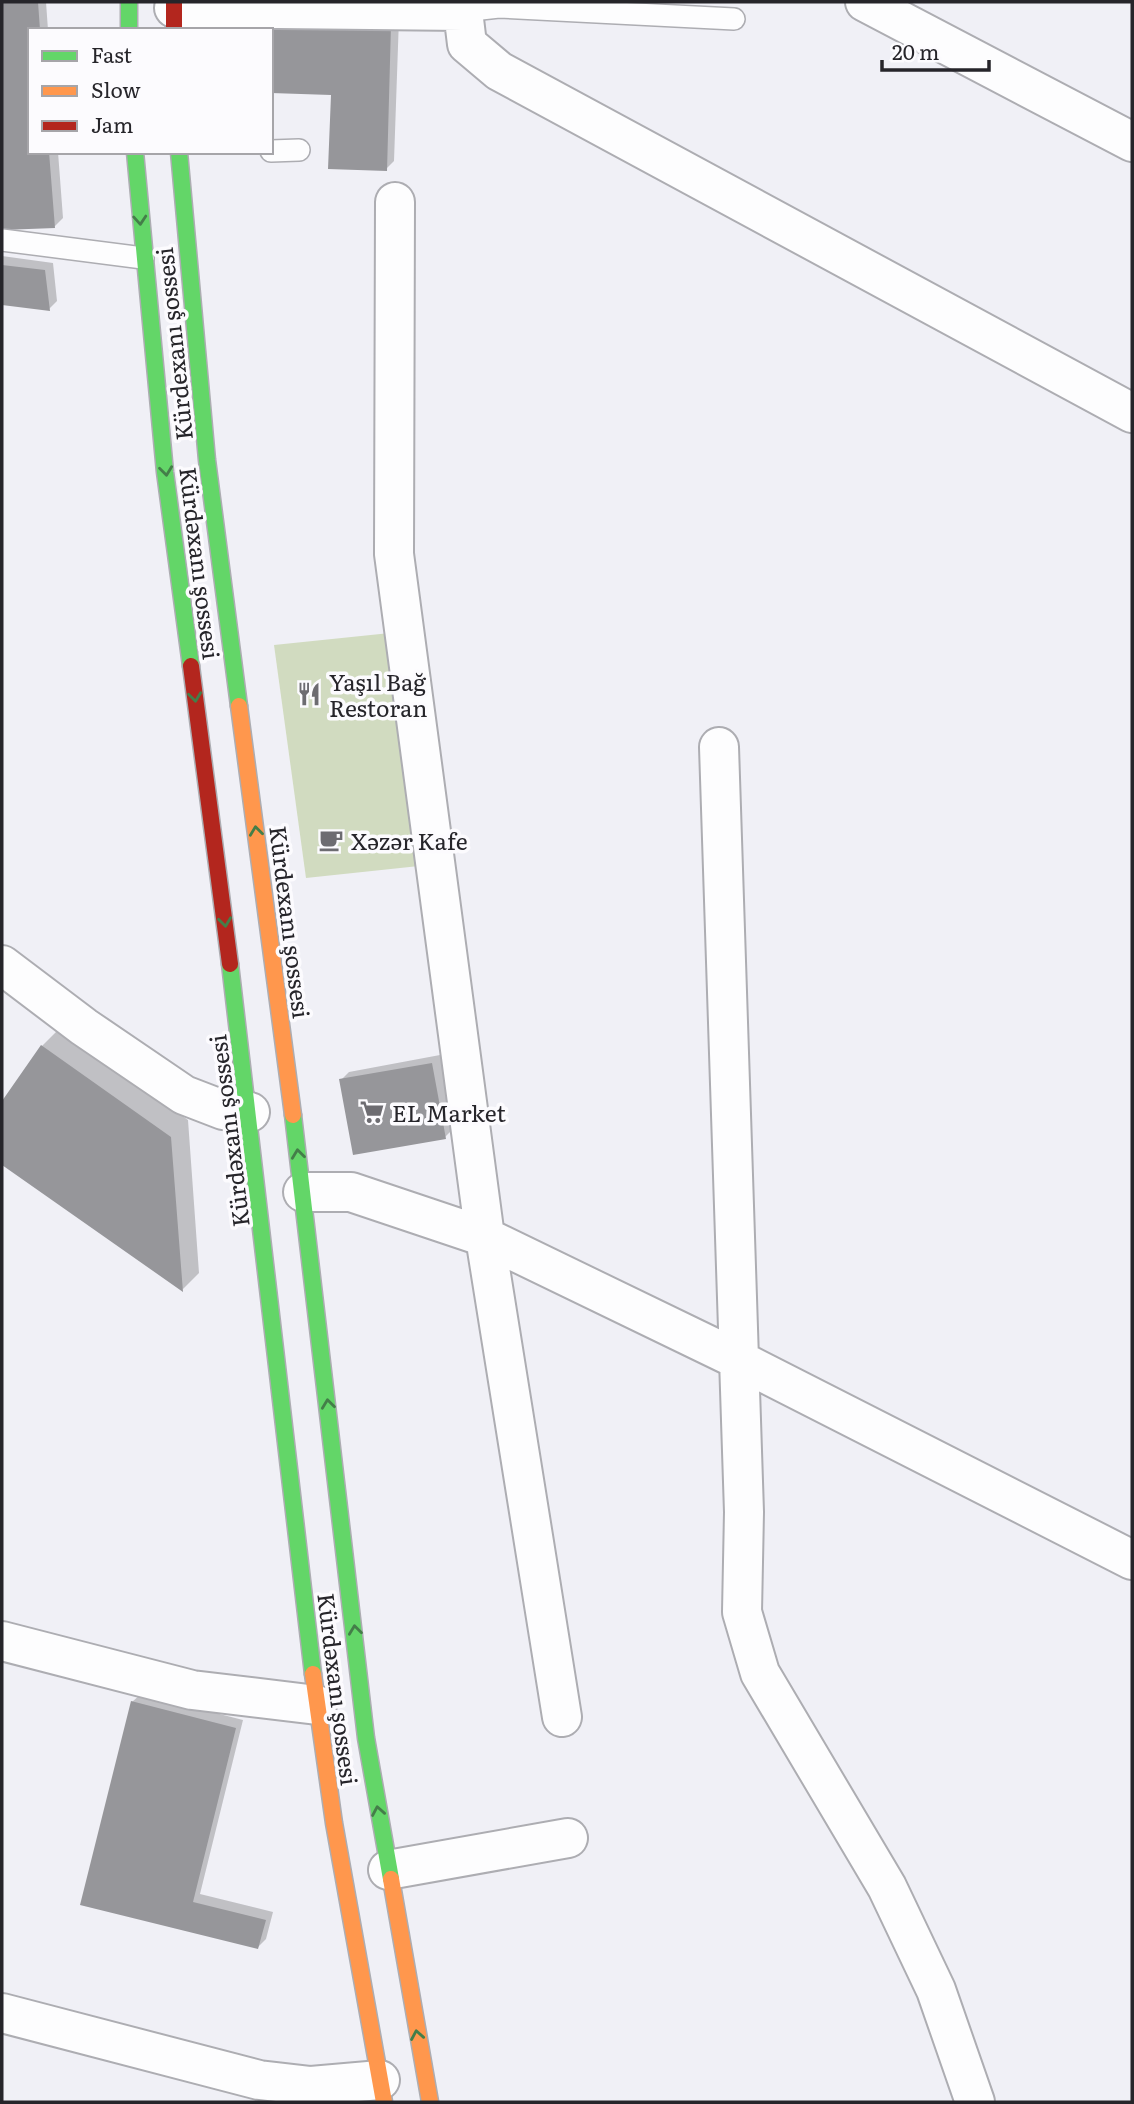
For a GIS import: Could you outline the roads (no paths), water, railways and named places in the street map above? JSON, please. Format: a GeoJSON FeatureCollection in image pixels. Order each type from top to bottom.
{"type":"FeatureCollection","features":[{"type":"Feature","properties":{"kind":"main road"},"geometry":{"type":"LineString","coordinates":[[129,2],[129,28]]}},
{"type":"Feature","properties":{"kind":"main road","name":"Kürdəxanı şossesi"},"geometry":{"type":"LineString","coordinates":[[135,154],[143,258],[166,472],[250,1112],[317,1705],[382,2091]]}},
{"type":"Feature","properties":{"kind":"main road","name":"Kürdexanı şossesi"},"geometry":{"type":"LineString","coordinates":[[179,154],[207,460],[303,1192],[363,1698]]}},
{"type":"Feature","properties":{"kind":"main road","name":"Kürdəxanı şossesi"},"geometry":{"type":"LineString","coordinates":[[363,1698],[366,1738],[430,2102]]}},
{"type":"Feature","properties":{"kind":"street"},"geometry":{"type":"LineString","coordinates":[[865,2],[1132,142]]}},
{"type":"Feature","properties":{"kind":"street"},"geometry":{"type":"LineString","coordinates":[[174,13],[466,6],[467,44],[499,71],[1132,413]]}},
{"type":"Feature","properties":{"kind":"street"},"geometry":{"type":"LineString","coordinates":[[395,202],[394,554],[485,1237],[562,1717]]}},
{"type":"Feature","properties":{"kind":"street"},"geometry":{"type":"LineString","coordinates":[[719,747],[744,1512],[742,1612],[748,1641],[760,1673],[887,1887],[936,1990],[975,2102]]}},
{"type":"Feature","properties":{"kind":"street"},"geometry":{"type":"LineString","coordinates":[[2,965],[85,1027],[184,1095],[223,1110],[250,1112]]}},
{"type":"Feature","properties":{"kind":"street"},"geometry":{"type":"LineString","coordinates":[[303,1192],[351,1192],[485,1237],[739,1360],[1132,1560]]}},
{"type":"Feature","properties":{"kind":"street"},"geometry":{"type":"LineString","coordinates":[[2,1641],[192,1690],[317,1705]]}},
{"type":"Feature","properties":{"kind":"street"},"geometry":{"type":"LineString","coordinates":[[388,1870],[568,1838]]}},
{"type":"Feature","properties":{"kind":"street"},"geometry":{"type":"LineString","coordinates":[[2,2013],[259,2080],[382,2091]]}},
{"type":"Feature","properties":{"kind":"lane"},"geometry":{"type":"LineString","coordinates":[[466,6],[734,19]]}},
{"type":"Feature","properties":{"kind":"lane"},"geometry":{"type":"LineString","coordinates":[[273,150],[299,150]]}},
{"type":"Feature","properties":{"kind":"lane"},"geometry":{"type":"LineString","coordinates":[[2,240],[143,258]]}},
{"type":"Feature","properties":{"kind":"place","name":"Yaşıl Bağ Restoran"},"geometry":{"type":"Point","coordinates":[309,694]}},
{"type":"Feature","properties":{"kind":"place","name":"Xəzər Kafe"},"geometry":{"type":"Point","coordinates":[331,840]}},
{"type":"Feature","properties":{"kind":"place","name":"EL Market"},"geometry":{"type":"Point","coordinates":[372,1112]}}]}
